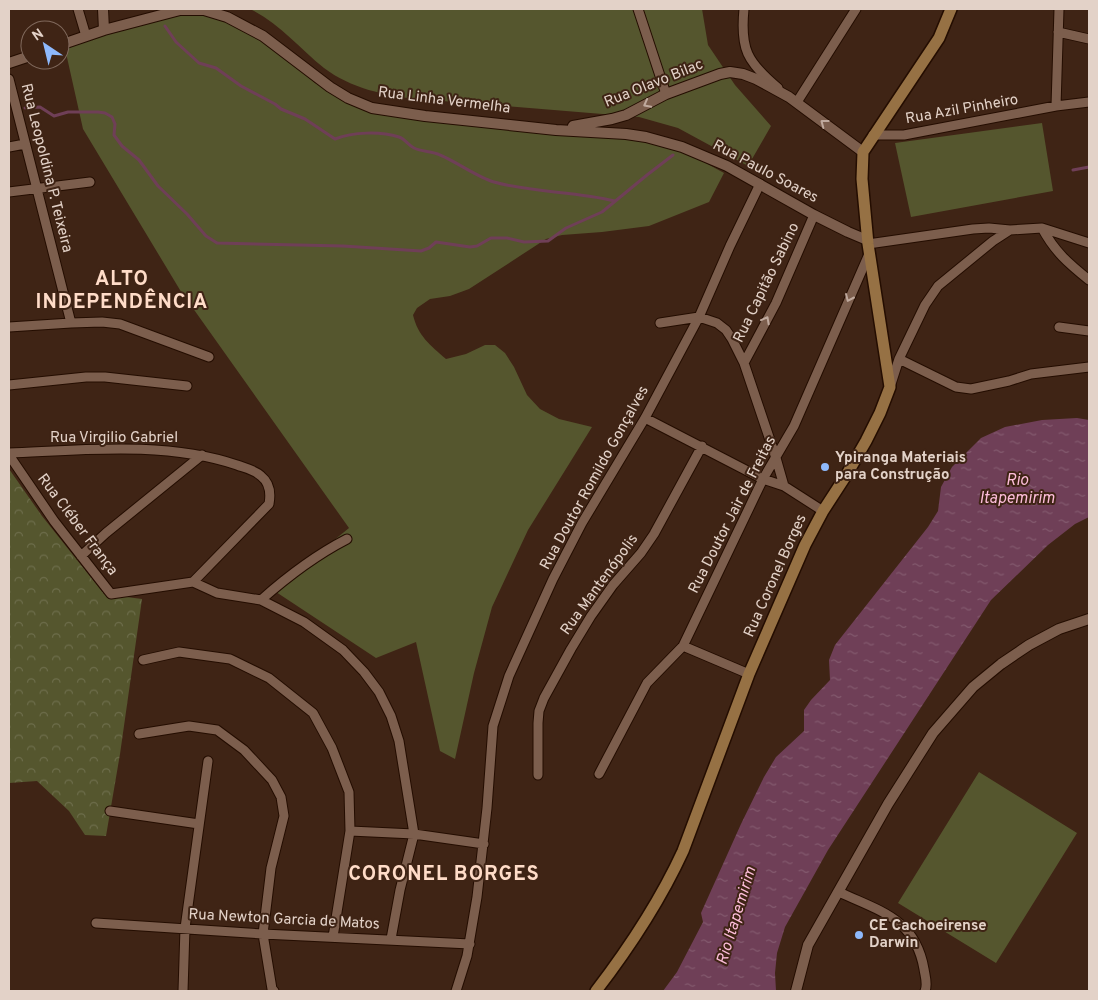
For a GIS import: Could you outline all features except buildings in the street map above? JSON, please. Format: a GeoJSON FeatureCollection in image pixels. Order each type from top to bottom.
{"type":"FeatureCollection","features":[{"type":"Feature","properties":{"kind":"main road"},"geometry":{"type":"LineString","coordinates":[[890,387],[868,246],[862,179],[862,152],[938,38],[952,9]]}},
{"type":"Feature","properties":{"kind":"main road","name":"Rua Coronel Borges"},"geometry":{"type":"LineString","coordinates":[[596,991],[621,958],[672,876],[749,674],[805,545],[823,511],[866,441],[890,387]]}},
{"type":"Feature","properties":{"kind":"street"},"geometry":{"type":"LineString","coordinates":[[78,9],[86,36]]}},
{"type":"Feature","properties":{"kind":"street"},"geometry":{"type":"LineString","coordinates":[[103,9],[104,30]]}},
{"type":"Feature","properties":{"kind":"street"},"geometry":{"type":"LineString","coordinates":[[638,9],[666,94]]}},
{"type":"Feature","properties":{"kind":"street","name":"Rua Olavo Bilac"},"geometry":{"type":"LineString","coordinates":[[744,9],[742,36],[748,55],[758,69],[793,99],[862,152]]}},
{"type":"Feature","properties":{"kind":"street"},"geometry":{"type":"LineString","coordinates":[[793,99],[856,9]]}},
{"type":"Feature","properties":{"kind":"street"},"geometry":{"type":"LineString","coordinates":[[1056,106],[1059,9]]}},
{"type":"Feature","properties":{"kind":"street","name":"Rua Linha Vermelha"},"geometry":{"type":"LineString","coordinates":[[70,42],[104,30],[180,10],[204,10],[227,17],[263,36],[330,87],[348,98],[372,108],[424,116],[556,130]]}},
{"type":"Feature","properties":{"kind":"street"},"geometry":{"type":"LineString","coordinates":[[1058,32],[1089,39]]}},
{"type":"Feature","properties":{"kind":"street","name":"Rua Olavo Bilac"},"geometry":{"type":"LineString","coordinates":[[556,130],[626,115],[666,94],[730,72],[756,79],[793,99]]}},
{"type":"Feature","properties":{"kind":"street","name":"Rua Leopoldina P. Teixeira"},"geometry":{"type":"LineString","coordinates":[[9,79],[71,322]]}},
{"type":"Feature","properties":{"kind":"street","name":"Rua Azil Pinheiro"},"geometry":{"type":"LineString","coordinates":[[873,135],[904,135],[1056,106],[1089,102]]}},
{"type":"Feature","properties":{"kind":"street","name":"Rua Paulo Soares"},"geometry":{"type":"LineString","coordinates":[[556,130],[646,136],[682,147],[714,160],[760,184],[848,232],[868,246]]}},
{"type":"Feature","properties":{"kind":"street"},"geometry":{"type":"LineString","coordinates":[[9,146],[25,144]]}},
{"type":"Feature","properties":{"kind":"street"},"geometry":{"type":"LineString","coordinates":[[9,192],[90,182]]}},
{"type":"Feature","properties":{"kind":"street","name":"Rua Doutor Romildo Gonçalves"},"geometry":{"type":"LineString","coordinates":[[456,991],[470,944],[484,844],[493,726],[509,676],[553,579],[582,523],[645,418],[699,317],[760,184]]}},
{"type":"Feature","properties":{"kind":"street","name":"Rua Capitão Sabino"},"geometry":{"type":"LineString","coordinates":[[744,363],[776,303],[814,215]]}},
{"type":"Feature","properties":{"kind":"street"},"geometry":{"type":"LineString","coordinates":[[868,246],[973,228],[1010,230],[1042,228],[1089,243]]}},
{"type":"Feature","properties":{"kind":"street"},"geometry":{"type":"LineString","coordinates":[[1042,228],[1052,247],[1064,260],[1089,280]]}},
{"type":"Feature","properties":{"kind":"street","name":"Rua Coronel Borges"},"geometry":{"type":"LineString","coordinates":[[890,387],[900,359],[925,305],[938,286],[957,269],[1010,230]]}},
{"type":"Feature","properties":{"kind":"street","name":"Rua Doutor Jair de Freitas"},"geometry":{"type":"LineString","coordinates":[[599,774],[646,683],[683,646],[763,479],[794,426],[868,246]]}},
{"type":"Feature","properties":{"kind":"street"},"geometry":{"type":"LineString","coordinates":[[660,323],[699,317],[717,324],[726,330],[744,363],[784,486]]}},
{"type":"Feature","properties":{"kind":"street"},"geometry":{"type":"LineString","coordinates":[[9,327],[71,322],[120,324],[209,357]]}},
{"type":"Feature","properties":{"kind":"street"},"geometry":{"type":"LineString","coordinates":[[1059,327],[1089,331]]}},
{"type":"Feature","properties":{"kind":"street"},"geometry":{"type":"LineString","coordinates":[[900,359],[956,387],[971,389],[1031,374],[1089,367]]}},
{"type":"Feature","properties":{"kind":"street"},"geometry":{"type":"LineString","coordinates":[[9,385],[105,376],[187,386]]}},
{"type":"Feature","properties":{"kind":"street"},"geometry":{"type":"LineString","coordinates":[[645,418],[763,479],[784,486],[823,511]]}},
{"type":"Feature","properties":{"kind":"street","name":"Rua Mantenópolis"},"geometry":{"type":"LineString","coordinates":[[538,775],[538,723],[539,711],[544,698],[591,616],[654,534],[702,446]]}},
{"type":"Feature","properties":{"kind":"street","name":"Rua Virgilio Gabriel"},"geometry":{"type":"LineString","coordinates":[[9,454],[111,449],[202,455],[256,472],[263,477],[269,487],[271,495],[269,504],[193,582]]}},
{"type":"Feature","properties":{"kind":"street","name":"Rua Cléber França"},"geometry":{"type":"LineString","coordinates":[[9,454],[54,521],[111,594],[193,582]]}},
{"type":"Feature","properties":{"kind":"street"},"geometry":{"type":"LineString","coordinates":[[81,556],[106,533],[202,455]]}},
{"type":"Feature","properties":{"kind":"street"},"geometry":{"type":"LineString","coordinates":[[261,600],[287,576],[329,548],[347,539]]}},
{"type":"Feature","properties":{"kind":"street"},"geometry":{"type":"LineString","coordinates":[[193,582],[217,593],[261,600],[304,622],[343,650],[364,672],[379,692],[391,716],[400,741],[414,834],[400,890],[391,939]]}},
{"type":"Feature","properties":{"kind":"street"},"geometry":{"type":"LineString","coordinates":[[796,991],[808,945],[888,804],[929,740],[973,687],[1001,664],[1029,645],[1059,629],[1089,619]]}},
{"type":"Feature","properties":{"kind":"street"},"geometry":{"type":"LineString","coordinates":[[683,646],[749,674]]}},
{"type":"Feature","properties":{"kind":"street"},"geometry":{"type":"LineString","coordinates":[[143,660],[179,652],[230,659],[269,678],[313,713],[332,748],[349,792],[350,831],[333,937]]}},
{"type":"Feature","properties":{"kind":"street"},"geometry":{"type":"LineString","coordinates":[[138,734],[189,726],[217,730],[244,750],[272,780],[281,797],[284,816],[271,868],[263,934],[274,991]]}},
{"type":"Feature","properties":{"kind":"street"},"geometry":{"type":"LineString","coordinates":[[183,991],[185,928],[208,761]]}},
{"type":"Feature","properties":{"kind":"street"},"geometry":{"type":"LineString","coordinates":[[110,811],[199,824]]}},
{"type":"Feature","properties":{"kind":"street"},"geometry":{"type":"LineString","coordinates":[[350,831],[414,834],[484,844]]}},
{"type":"Feature","properties":{"kind":"street"},"geometry":{"type":"LineString","coordinates":[[839,892],[900,922],[908,931],[922,955],[927,986],[925,991]]}},
{"type":"Feature","properties":{"kind":"street","name":"Rua Newton Garcia de Matos"},"geometry":{"type":"LineString","coordinates":[[96,923],[263,934],[470,944]]}},
{"type":"Feature","properties":{"kind":"green space"},"geometry":{"type":"Polygon","coordinates":[[[250,9],[702,9],[708,45],[735,85],[771,126],[748,166],[678,128],[639,117],[393,96],[357,86],[334,75],[270,21],[250,9]]]}},
{"type":"Feature","properties":{"kind":"green space"},"geometry":{"type":"Polygon","coordinates":[[[170,15],[214,15],[264,38],[315,83],[356,104],[592,131],[671,144],[724,173],[709,202],[649,226],[562,235],[546,239],[469,289],[450,296],[430,299],[417,308],[413,315],[421,334],[446,359],[466,354],[485,345],[495,345],[505,353],[527,395],[540,409],[559,419],[592,427],[528,530],[492,607],[474,673],[455,759],[440,751],[416,642],[376,658],[273,590],[349,528],[180,290],[83,129],[70,70],[70,42],[170,15]]]}},
{"type":"Feature","properties":{"kind":"green space"},"geometry":{"type":"Polygon","coordinates":[[[1042,123],[1053,191],[911,217],[895,143],[1042,123]]]}},
{"type":"Feature","properties":{"kind":"green space"},"geometry":{"type":"Polygon","coordinates":[[[9,469],[42,516],[104,594],[142,599],[120,754],[106,836],[85,835],[69,811],[37,781],[9,783],[9,469]]]}},
{"type":"Feature","properties":{"kind":"green space"},"geometry":{"type":"Polygon","coordinates":[[[979,772],[1077,833],[996,963],[898,903],[979,772]]]}},
{"type":"Feature","properties":{"kind":"water","name":"Rio Itapemirim"},"geometry":{"type":"Polygon","coordinates":[[[1077,418],[1089,420],[1089,517],[1075,524],[1048,545],[991,600],[828,850],[785,927],[777,953],[776,991],[663,991],[677,972],[703,922],[701,913],[764,777],[776,757],[804,731],[804,710],[830,680],[829,660],[835,645],[928,527],[938,511],[941,487],[952,467],[981,438],[1005,427],[1042,420],[1077,418]]]}},
{"type":"Feature","properties":{"kind":"waterway"},"geometry":{"type":"LineString","coordinates":[[165,26],[176,42],[199,63],[216,68],[241,86],[281,109],[305,119],[335,139],[358,134],[392,135],[401,138],[414,148],[440,155],[494,182],[509,186],[585,195],[615,201]]}},
{"type":"Feature","properties":{"kind":"waterway"},"geometry":{"type":"LineString","coordinates":[[25,108],[40,107],[54,116],[68,112],[98,112],[112,117],[115,124],[114,135],[122,146],[139,160],[158,186],[187,214],[206,236],[217,243],[343,246],[421,251],[429,248],[436,242],[470,247],[477,246],[491,238],[507,238],[524,242],[548,241],[566,228],[602,212],[673,155]]}},
{"type":"Feature","properties":{"kind":"waterway"},"geometry":{"type":"LineString","coordinates":[[1073,170],[1089,167]]}},
{"type":"Feature","properties":{"kind":"place","name":"Ypiranga Materiais para Construção"},"geometry":{"type":"Point","coordinates":[825,467]}},
{"type":"Feature","properties":{"kind":"place","name":"CE Cachoeirense Darwin"},"geometry":{"type":"Point","coordinates":[859,935]}},
{"type":"Feature","properties":{"kind":"district","name":"ALTO INDEPENDÊNCIA"},"geometry":{"type":"Point","coordinates":[122,292]}},
{"type":"Feature","properties":{"kind":"district","name":"CORONEL BORGES"},"geometry":{"type":"Point","coordinates":[444,875]}}]}
